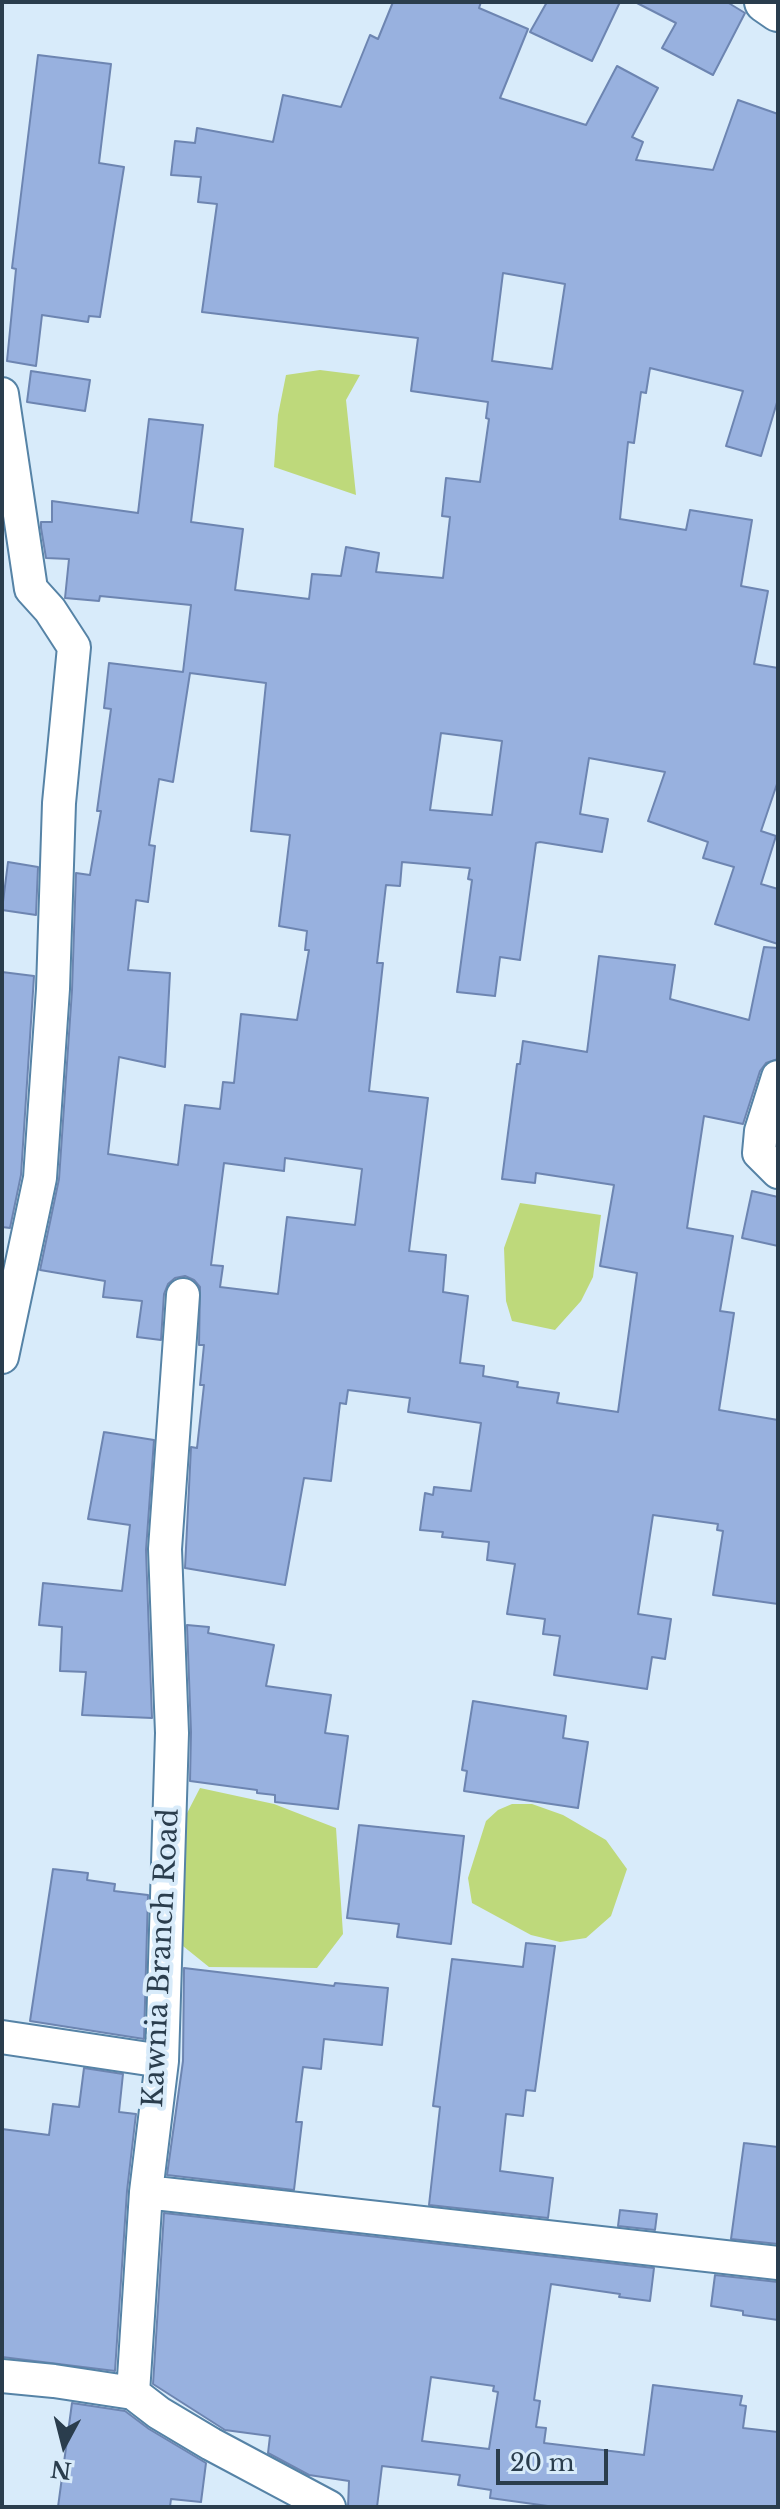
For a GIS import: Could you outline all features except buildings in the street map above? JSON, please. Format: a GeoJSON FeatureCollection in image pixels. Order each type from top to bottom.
{"type":"FeatureCollection","features":[{"type":"Feature","properties":{"kind":"street"},"geometry":{"type":"LineString","coordinates":[[765,2],[778,11]]}},
{"type":"Feature","properties":{"kind":"street"},"geometry":{"type":"LineString","coordinates":[[2,394],[31,589],[50,610],[74,647],[59,803],[53,989],[40,1178],[2,1357]]}},
{"type":"Feature","properties":{"kind":"street"},"geometry":{"type":"LineString","coordinates":[[778,1077],[761,1131],[759,1153],[778,1172]]}},
{"type":"Feature","properties":{"kind":"street","name":"Kawnia Branch Road"},"geometry":{"type":"LineString","coordinates":[[133,2393],[146,2192],[162,2061],[172,1733],[165,1549],[183,1295]]}},
{"type":"Feature","properties":{"kind":"street"},"geometry":{"type":"LineString","coordinates":[[2,2037],[162,2061]]}},
{"type":"Feature","properties":{"kind":"street"},"geometry":{"type":"LineString","coordinates":[[146,2192],[778,2263]]}},
{"type":"Feature","properties":{"kind":"street"},"geometry":{"type":"LineString","coordinates":[[2,2376],[133,2393],[159,2413],[211,2444],[329,2507]]}},
{"type":"Feature","properties":{"kind":"shaded area"},"geometry":{"type":"Polygon","coordinates":[[[320,370],[360,375],[346,400],[356,495],[274,467],[278,415],[286,375],[320,370]]]}},
{"type":"Feature","properties":{"kind":"shaded area"},"geometry":{"type":"Polygon","coordinates":[[[520,1203],[601,1215],[593,1277],[581,1301],[555,1330],[512,1321],[506,1301],[504,1248],[520,1203]]]}},
{"type":"Feature","properties":{"kind":"shaded area"},"geometry":{"type":"Polygon","coordinates":[[[200,1788],[274,1804],[336,1828],[343,1934],[317,1968],[209,1967],[173,1938],[169,1848],[200,1788]]]}},
{"type":"Feature","properties":{"kind":"shaded area"},"geometry":{"type":"Polygon","coordinates":[[[512,1804],[532,1804],[563,1815],[606,1840],[627,1869],[611,1916],[586,1938],[560,1942],[531,1935],[472,1903],[468,1878],[486,1821],[498,1810],[512,1804]]]}}]}
